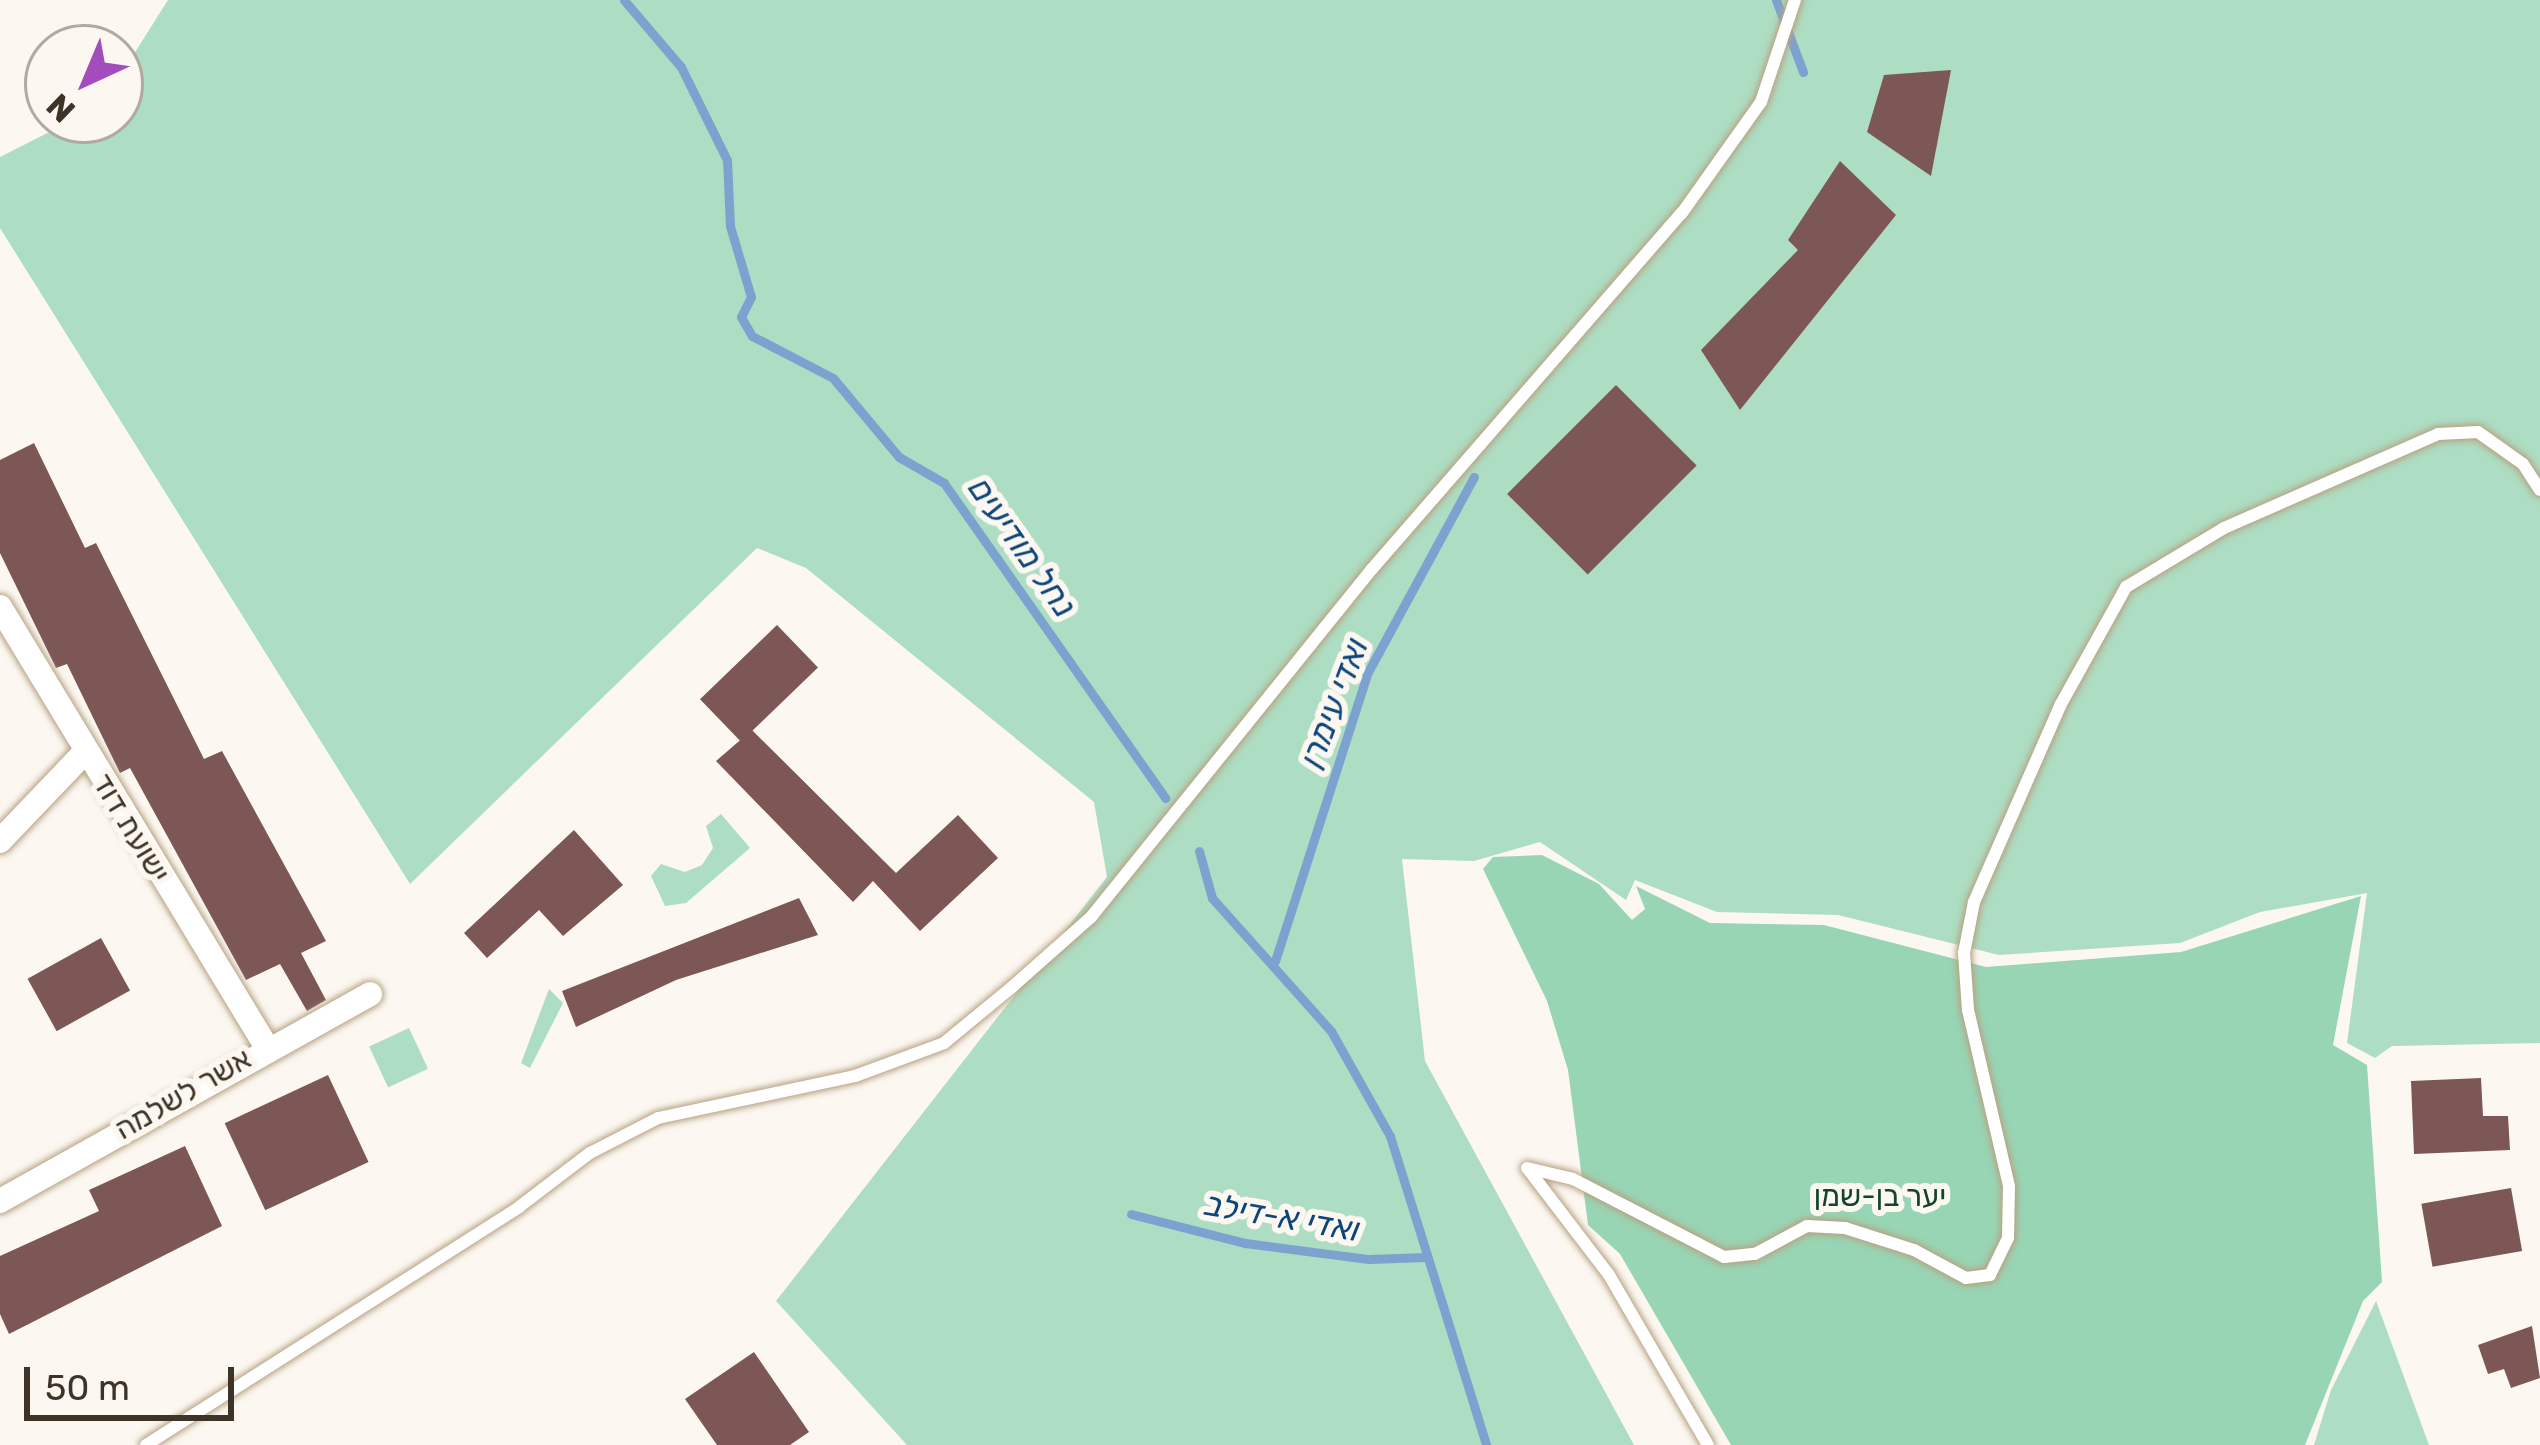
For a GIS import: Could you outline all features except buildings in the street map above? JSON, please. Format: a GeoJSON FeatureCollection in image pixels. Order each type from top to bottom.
{"type":"FeatureCollection","features":[{"type":"Feature","properties":{"kind":"street","name":"ישועת דוד"},"geometry":{"type":"LineString","coordinates":[[0,607],[266,1046]]}},
{"type":"Feature","properties":{"kind":"street"},"geometry":{"type":"LineString","coordinates":[[0,841],[85,752]]}},
{"type":"Feature","properties":{"kind":"street","name":"אשר לשלמה"},"geometry":{"type":"LineString","coordinates":[[0,1201],[266,1046],[370,994]]}},
{"type":"Feature","properties":{"kind":"lane"},"geometry":{"type":"LineString","coordinates":[[146,1445],[590,1153],[658,1118],[855,1076],[944,1043],[1012,987],[1091,917],[1372,569],[1682,213],[1761,102],[1795,0]]}},
{"type":"Feature","properties":{"kind":"lane"},"geometry":{"type":"LineString","coordinates":[[1708,1445],[1609,1275],[1527,1168],[1573,1179],[1724,1257],[1755,1254],[1807,1226],[1845,1228],[1915,1250],[1966,1278],[1990,1275],[2008,1238],[2008,1186],[1968,1010],[1964,952],[1974,902],[2061,704],[2126,587],[2224,528],[2438,434],[2478,432],[2523,464],[2540,490]]}},
{"type":"Feature","properties":{"kind":"green space"},"geometry":{"type":"Polygon","coordinates":[[[168,0],[2540,0],[2540,1043],[2392,1046],[2375,1058],[2347,1043],[2367,893],[2260,912],[2180,943],[1999,955],[1838,915],[1717,912],[1635,880],[1626,900],[1540,842],[1474,861],[1402,859],[1425,1061],[1634,1445],[907,1445],[776,1301],[1107,877],[1094,802],[806,568],[757,548],[410,884],[0,228],[0,157],[26,144],[144,144],[144,38],[168,0]]]}},
{"type":"Feature","properties":{"kind":"green space"},"geometry":{"type":"Polygon","coordinates":[[[721,814],[750,848],[686,903],[665,906],[651,876],[661,864],[685,872],[702,865],[713,848],[706,826],[721,814]]]}},
{"type":"Feature","properties":{"kind":"green space","name":"יער בן-שמן"},"geometry":{"type":"Polygon","coordinates":[[[1542,855],[1599,884],[1632,920],[1645,909],[1636,886],[1710,923],[1824,925],[1986,967],[2181,952],[2361,896],[2333,1045],[2367,1065],[2382,1282],[2363,1301],[2305,1445],[1731,1445],[1620,1254],[1588,1225],[1568,1070],[1547,1001],[1483,869],[1493,857],[1542,855]]]}},
{"type":"Feature","properties":{"kind":"green space"},"geometry":{"type":"Polygon","coordinates":[[[549,989],[563,1003],[530,1068],[521,1063],[549,989]]]}},
{"type":"Feature","properties":{"kind":"green space"},"geometry":{"type":"Polygon","coordinates":[[[409,1028],[428,1069],[388,1087],[369,1047],[409,1028]]]}},
{"type":"Feature","properties":{"kind":"green space"},"geometry":{"type":"Polygon","coordinates":[[[2376,1301],[2429,1445],[2314,1445],[2331,1390],[2376,1301]]]}},
{"type":"Feature","properties":{"kind":"waterway","name":"נחל מודיעים"},"geometry":{"type":"LineString","coordinates":[[624,0],[681,67],[727,160],[730,226],[751,297],[741,317],[752,336],[833,378],[899,457],[944,483],[1165,798]]}},
{"type":"Feature","properties":{"kind":"waterway","name":"ואדי עימרן"},"geometry":{"type":"LineString","coordinates":[[1776,0],[1803,72]]}},
{"type":"Feature","properties":{"kind":"waterway","name":"ואדי עימרן"},"geometry":{"type":"LineString","coordinates":[[1275,961],[1368,672],[1474,477]]}},
{"type":"Feature","properties":{"kind":"waterway","name":"נחל מודיעים"},"geometry":{"type":"LineString","coordinates":[[1199,851],[1212,898],[1331,1031],[1390,1136],[1486,1445]]}},
{"type":"Feature","properties":{"kind":"waterway","name":"ואדי א-דילב"},"geometry":{"type":"LineString","coordinates":[[1131,1214],[1245,1243],[1369,1259],[1426,1257]]}}]}
